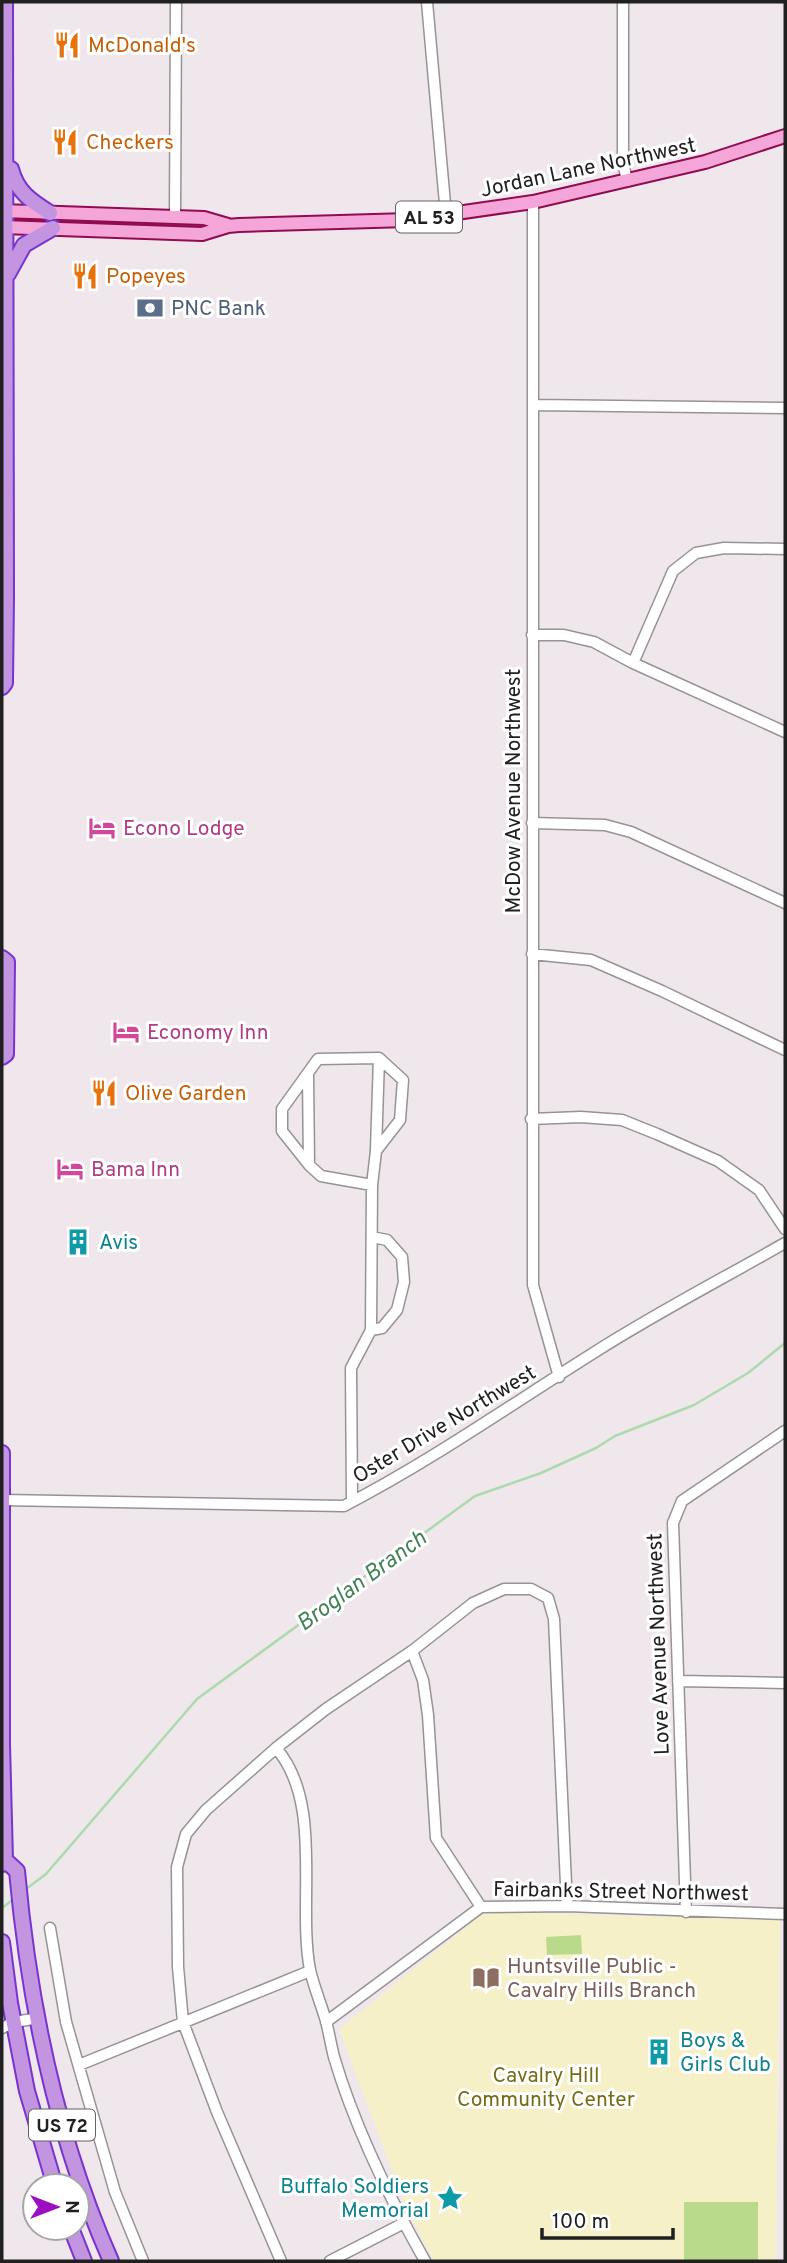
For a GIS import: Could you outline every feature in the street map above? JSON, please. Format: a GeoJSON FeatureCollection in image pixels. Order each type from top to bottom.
{"type":"FeatureCollection","features":[{"type":"Feature","properties":{"kind":"highway"},"geometry":{"type":"LineString","coordinates":[[2,687],[5,683],[6,598],[5,2]]}},
{"type":"Feature","properties":{"kind":"highway"},"geometry":{"type":"LineString","coordinates":[[6,149],[14,182],[28,199],[50,213]]}},
{"type":"Feature","properties":{"kind":"highway"},"geometry":{"type":"LineString","coordinates":[[6,278],[24,245],[53,228]]}},
{"type":"Feature","properties":{"kind":"highway"},"geometry":{"type":"LineString","coordinates":[[2,958],[7,962],[7,1006],[6,1054],[2,1057]]}},
{"type":"Feature","properties":{"kind":"highway","name":"US 72"},"geometry":{"type":"LineString","coordinates":[[2,1454],[3,1862],[17,1871],[22,1927],[53,2090],[96,2228],[111,2261]]}},
{"type":"Feature","properties":{"kind":"highway","name":"US 72"},"geometry":{"type":"LineString","coordinates":[[2,1942],[8,2025],[51,2172]]}},
{"type":"Feature","properties":{"kind":"highway"},"geometry":{"type":"LineString","coordinates":[[77,2242],[84,2261]]}},
{"type":"Feature","properties":{"kind":"main road","name":"Jordan Lane Northwest"},"geometry":{"type":"LineString","coordinates":[[4,227],[202,234],[228,226],[408,220],[533,202],[712,160],[785,136]]}},
{"type":"Feature","properties":{"kind":"main road","name":"Jordan Lane Northwest"},"geometry":{"type":"LineString","coordinates":[[4,211],[204,218],[228,226]]}},
{"type":"Feature","properties":{"kind":"street"},"geometry":{"type":"LineString","coordinates":[[175,217],[176,2]]}},
{"type":"Feature","properties":{"kind":"street"},"geometry":{"type":"LineString","coordinates":[[428,2],[446,215]]}},
{"type":"Feature","properties":{"kind":"street"},"geometry":{"type":"LineString","coordinates":[[623,2],[623,162],[627,181]]}},
{"type":"Feature","properties":{"kind":"street","name":"McDow Avenue Northwest"},"geometry":{"type":"LineString","coordinates":[[533,202],[533,1285],[559,1377]]}},
{"type":"Feature","properties":{"kind":"street"},"geometry":{"type":"LineString","coordinates":[[533,405],[785,408]]}},
{"type":"Feature","properties":{"kind":"street"},"geometry":{"type":"LineString","coordinates":[[633,663],[673,572],[696,553],[724,548],[785,549]]}},
{"type":"Feature","properties":{"kind":"street"},"geometry":{"type":"LineString","coordinates":[[532,635],[564,635],[594,642],[633,663],[785,732]]}},
{"type":"Feature","properties":{"kind":"street"},"geometry":{"type":"LineString","coordinates":[[533,823],[592,824],[631,832],[785,903]]}},
{"type":"Feature","properties":{"kind":"street"},"geometry":{"type":"LineString","coordinates":[[533,954],[591,960],[785,1050]]}},
{"type":"Feature","properties":{"kind":"street"},"geometry":{"type":"LineString","coordinates":[[352,1501],[351,1368],[371,1330],[372,1185],[376,1151],[379,1058]]}},
{"type":"Feature","properties":{"kind":"street"},"geometry":{"type":"LineString","coordinates":[[372,1185],[321,1176],[282,1130],[282,1109],[318,1059],[379,1058],[403,1080],[400,1120],[376,1151]]}},
{"type":"Feature","properties":{"kind":"street"},"geometry":{"type":"LineString","coordinates":[[308,1074],[309,1165]]}},
{"type":"Feature","properties":{"kind":"street"},"geometry":{"type":"LineString","coordinates":[[531,1119],[581,1117],[622,1120],[657,1134],[718,1161],[759,1190],[785,1229]]}},
{"type":"Feature","properties":{"kind":"street"},"geometry":{"type":"LineString","coordinates":[[371,1330],[382,1328],[397,1310],[404,1282],[402,1257],[387,1240],[372,1237]]}},
{"type":"Feature","properties":{"kind":"street","name":"Oster Drive Northwest"},"geometry":{"type":"LineString","coordinates":[[2,1500],[344,1506],[559,1377],[595,1351],[785,1243]]}},
{"type":"Feature","properties":{"kind":"street","name":"Love Avenue Northwest"},"geometry":{"type":"LineString","coordinates":[[686,1912],[673,1523],[682,1501],[785,1431]]}},
{"type":"Feature","properties":{"kind":"street"},"geometry":{"type":"LineString","coordinates":[[281,2261],[217,2112],[183,2022],[178,1967],[177,1867],[187,1834],[206,1810],[276,1748],[412,1651],[473,1603],[504,1589],[531,1589],[548,1598],[554,1619],[567,1906]]}},
{"type":"Feature","properties":{"kind":"street"},"geometry":{"type":"LineString","coordinates":[[412,1651],[423,1680],[428,1715],[436,1838],[481,1907]]}},
{"type":"Feature","properties":{"kind":"street"},"geometry":{"type":"LineString","coordinates":[[678,1681],[785,1683]]}},
{"type":"Feature","properties":{"kind":"street"},"geometry":{"type":"LineString","coordinates":[[276,1748],[287,1761],[299,1790],[304,1832],[305,1930],[310,1971],[335,2058],[375,2163],[425,2261]]}},
{"type":"Feature","properties":{"kind":"street","name":"Fairbanks Street Northwest"},"geometry":{"type":"LineString","coordinates":[[326,2022],[481,1907],[567,1906],[785,1914]]}},
{"type":"Feature","properties":{"kind":"street"},"geometry":{"type":"LineString","coordinates":[[50,1928],[66,2022],[115,2192],[143,2261]]}},
{"type":"Feature","properties":{"kind":"street"},"geometry":{"type":"LineString","coordinates":[[79,2065],[310,1971]]}},
{"type":"Feature","properties":{"kind":"street"},"geometry":{"type":"LineString","coordinates":[[8,2025],[38,2018]]}},
{"type":"Feature","properties":{"kind":"street"},"geometry":{"type":"LineString","coordinates":[[330,2261],[404,2223]]}},
{"type":"Feature","properties":{"kind":"green space","name":"Cavalry Hill Community Center"},"geometry":{"type":"Polygon","coordinates":[[[493,1912],[780,1920],[776,2261],[434,2261],[406,2208],[339,2029],[480,1916],[493,1912]]]}},
{"type":"Feature","properties":{"kind":"green space"},"geometry":{"type":"Polygon","coordinates":[[[581,1935],[582,1954],[547,1955],[546,1937],[581,1935]]]}},
{"type":"Feature","properties":{"kind":"green space"},"geometry":{"type":"Polygon","coordinates":[[[684,2202],[758,2202],[758,2261],[684,2261],[684,2202]]]}},
{"type":"Feature","properties":{"kind":"waterway","name":"Broglan Branch"},"geometry":{"type":"LineString","coordinates":[[26,1889],[46,1874],[197,1699],[475,1496],[541,1473],[596,1448],[615,1436],[694,1405],[748,1373],[785,1343]]}},
{"type":"Feature","properties":{"kind":"waterway","name":"Broglan Branch"},"geometry":{"type":"LineString","coordinates":[[2,1908],[15,1898]]}},
{"type":"Feature","properties":{"kind":"place","name":"McDonald's"},"geometry":{"type":"Point","coordinates":[67,45]}},
{"type":"Feature","properties":{"kind":"place","name":"Checkers"},"geometry":{"type":"Point","coordinates":[65,142]}},
{"type":"Feature","properties":{"kind":"place","name":"Popeyes"},"geometry":{"type":"Point","coordinates":[85,276]}},
{"type":"Feature","properties":{"kind":"place","name":"PNC Bank"},"geometry":{"type":"Point","coordinates":[150,308]}},
{"type":"Feature","properties":{"kind":"place","name":"Econo Lodge"},"geometry":{"type":"Point","coordinates":[102,828]}},
{"type":"Feature","properties":{"kind":"place","name":"Economy Inn"},"geometry":{"type":"Point","coordinates":[126,1032]}},
{"type":"Feature","properties":{"kind":"place","name":"Olive Garden"},"geometry":{"type":"Point","coordinates":[104,1093]}},
{"type":"Feature","properties":{"kind":"place","name":"Bama Inn"},"geometry":{"type":"Point","coordinates":[70,1169]}},
{"type":"Feature","properties":{"kind":"place","name":"Avis"},"geometry":{"type":"Point","coordinates":[78,1242]}},
{"type":"Feature","properties":{"kind":"place","name":"Huntsville Public - Cavalry Hills Branch"},"geometry":{"type":"Point","coordinates":[486,1978]}},
{"type":"Feature","properties":{"kind":"place","name":"Boys & Girls Club"},"geometry":{"type":"Point","coordinates":[659,2052]}},
{"type":"Feature","properties":{"kind":"place","name":"Buffalo Soldiers Memorial"},"geometry":{"type":"Point","coordinates":[450,2198]}}]}
